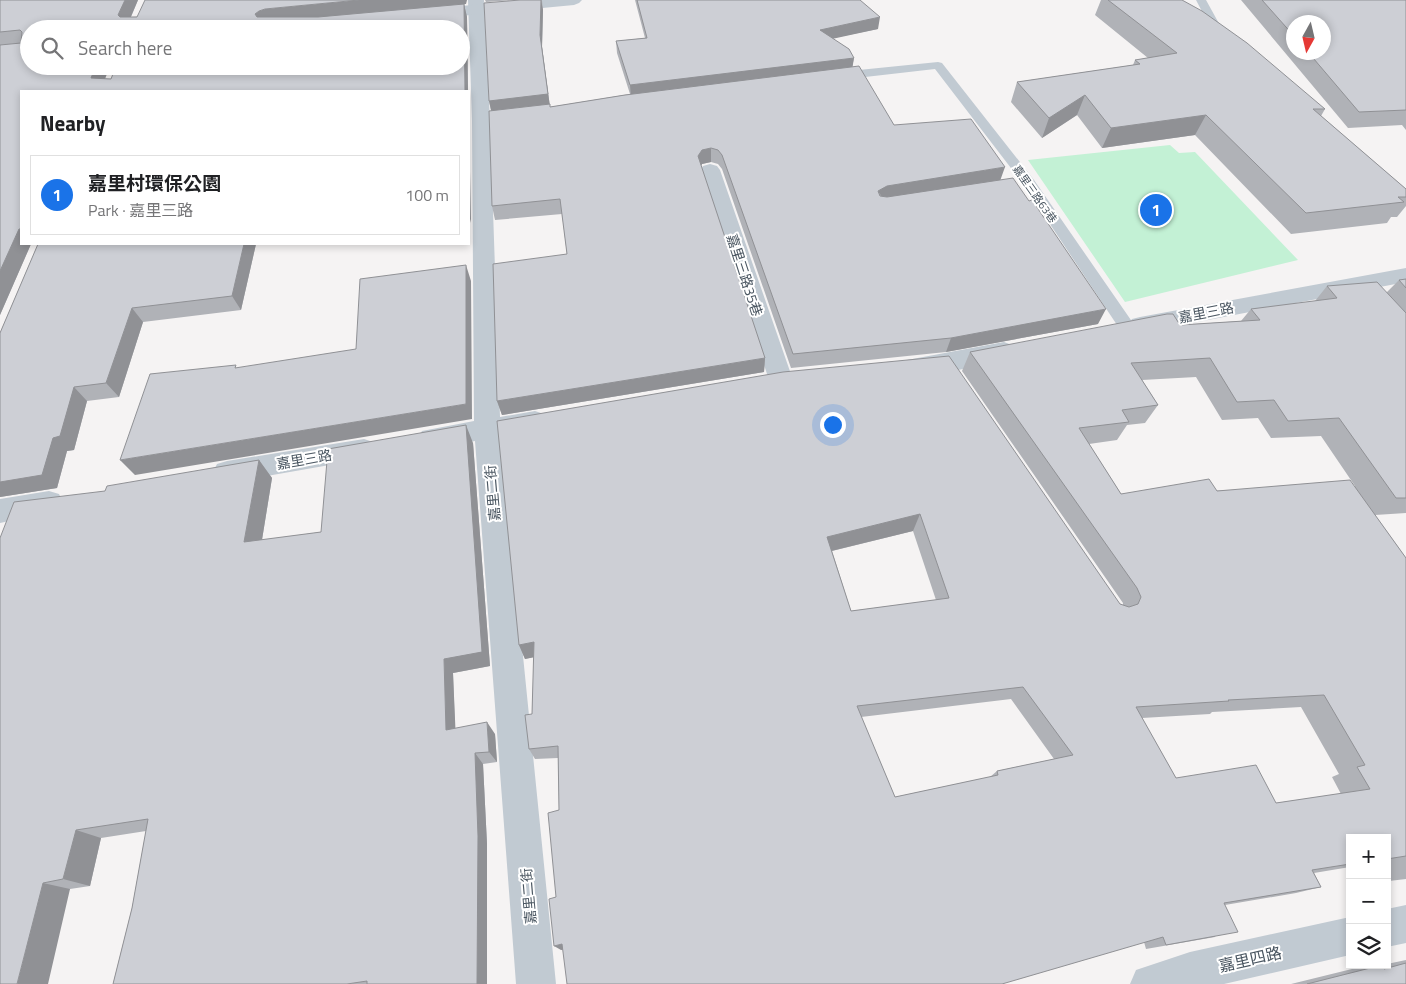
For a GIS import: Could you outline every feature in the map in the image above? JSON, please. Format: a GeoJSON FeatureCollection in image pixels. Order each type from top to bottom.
{"type":"FeatureCollection","features":[{"type":"Feature","properties":{"kind":"street"},"geometry":{"type":"LineString","coordinates":[[418,15],[476,5],[574,0]]}},
{"type":"Feature","properties":{"kind":"street","name":"嘉里二街"},"geometry":{"type":"LineString","coordinates":[[476,5],[486,120],[487,428],[536,984]]}},
{"type":"Feature","properties":{"kind":"street"},"geometry":{"type":"LineString","coordinates":[[1196,24],[1222,39],[1236,52]]}},
{"type":"Feature","properties":{"kind":"street","name":"嘉里三路35巷"},"geometry":{"type":"LineString","coordinates":[[710,170],[781,381]]}},
{"type":"Feature","properties":{"kind":"street","name":"嘉里三路"},"geometry":{"type":"LineString","coordinates":[[1098,333],[1363,290],[1406,275]]}},
{"type":"Feature","properties":{"kind":"street"},"geometry":{"type":"LineString","coordinates":[[898,368],[952,371],[1022,348]]}},
{"type":"Feature","properties":{"kind":"street","name":"嘉里三路"},"geometry":{"type":"LineString","coordinates":[[205,476],[556,417]]}},
{"type":"Feature","properties":{"kind":"street"},"geometry":{"type":"LineString","coordinates":[[0,511],[68,499]]}},
{"type":"Feature","properties":{"kind":"street"},"geometry":{"type":"LineString","coordinates":[[1391,927],[1406,924]]}},
{"type":"Feature","properties":{"kind":"street","name":"嘉里四路"},"geometry":{"type":"LineString","coordinates":[[1150,984],[1194,978],[1346,937]]}},
{"type":"Feature","properties":{"kind":"lane"},"geometry":{"type":"LineString","coordinates":[[1201,0],[1222,39]]}},
{"type":"Feature","properties":{"kind":"lane","name":"嘉里三路63巷"},"geometry":{"type":"LineString","coordinates":[[825,78],[938,65],[1029,183],[1127,327]]}},
{"type":"Feature","properties":{"kind":"lane"},"geometry":{"type":"LineString","coordinates":[[1010,186],[1029,183]]}},
{"type":"Feature","properties":{"kind":"green space"},"geometry":{"type":"Polygon","coordinates":[[[1170,145],[1179,153],[1195,152],[1298,260],[1125,302],[1028,160],[1170,145]]]}},
{"type":"Feature","properties":{"kind":"building"},"geometry":{"type":"Polygon","coordinates":[[[0,0],[125,0],[118,15],[120,17],[137,17],[145,0],[359,0],[265,9],[255,14],[257,17],[318,17],[464,4],[464,20],[20,20],[20,30],[0,32],[0,0]]]}},
{"type":"Feature","properties":{"kind":"building"},"geometry":{"type":"Polygon","coordinates":[[[541,0],[540,35],[548,94],[489,101],[484,3],[541,0]]]}},
{"type":"Feature","properties":{"kind":"building"},"geometry":{"type":"Polygon","coordinates":[[[637,0],[860,0],[880,17],[820,30],[849,49],[854,58],[630,85],[616,41],[647,38],[637,0]]]}},
{"type":"Feature","properties":{"kind":"building"},"geometry":{"type":"Polygon","coordinates":[[[1108,0],[1182,0],[1202,11],[1247,43],[1325,109],[1313,109],[1406,189],[1406,197],[1398,197],[1404,202],[1306,213],[1206,115],[1111,128],[1085,95],[1049,118],[1017,82],[1140,64],[1135,60],[1177,53],[1108,0]]]}},
{"type":"Feature","properties":{"kind":"building"},"geometry":{"type":"Polygon","coordinates":[[[1262,0],[1406,0],[1406,110],[1359,112],[1315,60],[1331,60],[1331,15],[1286,15],[1286,27],[1262,0]]]}},
{"type":"Feature","properties":{"kind":"building"},"geometry":{"type":"Polygon","coordinates":[[[20,43],[20,75],[92,75],[91,78],[111,79],[113,75],[465,75],[465,90],[20,90],[20,229],[0,271],[0,45],[20,43]]]}},
{"type":"Feature","properties":{"kind":"building"},"geometry":{"type":"Polygon","coordinates":[[[859,66],[894,125],[971,119],[1005,167],[887,186],[878,191],[880,196],[887,197],[1013,178],[1029,201],[1032,200],[1106,309],[951,338],[793,354],[722,155],[718,150],[711,148],[702,150],[698,156],[765,358],[497,401],[493,264],[567,254],[560,199],[492,206],[489,111],[550,104],[550,107],[625,95],[859,66]]]}},
{"type":"Feature","properties":{"kind":"building"},"geometry":{"type":"Polygon","coordinates":[[[38,245],[244,245],[232,296],[132,308],[106,383],[74,387],[60,436],[53,438],[42,475],[0,482],[0,333],[38,245]]]}},
{"type":"Feature","properties":{"kind":"building"},"geometry":{"type":"Polygon","coordinates":[[[466,265],[466,404],[120,460],[150,374],[236,365],[235,368],[356,349],[360,279],[466,265]]]}},
{"type":"Feature","properties":{"kind":"building"},"geometry":{"type":"Polygon","coordinates":[[[1406,279],[1406,288],[1399,280],[1406,279]]]}},
{"type":"Feature","properties":{"kind":"building"},"geometry":{"type":"Polygon","coordinates":[[[1377,282],[1406,313],[1406,498],[1396,498],[1339,418],[1288,421],[1274,400],[1237,402],[1210,358],[1131,363],[1158,405],[1122,410],[1129,422],[1079,428],[1121,494],[1209,479],[1217,491],[1350,480],[1406,558],[1406,856],[1391,858],[1391,834],[1346,834],[1346,865],[1312,870],[1321,887],[1224,903],[1238,932],[1166,945],[1163,937],[1002,984],[567,984],[562,944],[554,946],[549,899],[556,897],[548,813],[559,810],[558,746],[529,749],[525,715],[532,714],[534,642],[519,645],[497,421],[783,372],[949,356],[1120,604],[1129,607],[1138,604],[1141,597],[1137,588],[970,352],[1167,314],[1173,314],[1180,325],[1260,320],[1251,309],[1337,298],[1327,286],[1377,282]],[[920,514],[827,537],[851,611],[949,598],[920,514]],[[1023,687],[857,706],[895,797],[998,775],[997,771],[1073,755],[1023,687]],[[1324,695],[1136,707],[1176,778],[1256,765],[1276,803],[1370,789],[1357,767],[1365,765],[1324,695]]]}},
{"type":"Feature","properties":{"kind":"building"},"geometry":{"type":"Polygon","coordinates":[[[466,425],[482,652],[444,659],[446,730],[487,722],[489,752],[475,753],[478,836],[477,984],[367,984],[367,981],[347,984],[113,984],[132,908],[148,819],[76,830],[63,879],[43,883],[17,984],[0,984],[0,538],[14,502],[105,491],[107,486],[259,460],[244,542],[321,532],[328,449],[466,425]]]}},
{"type":"Feature","properties":{"kind":"building"},"geometry":{"type":"Polygon","coordinates":[[[1406,963],[1406,984],[1307,984],[1366,969],[1391,969],[1391,967],[1406,963]]]}},
{"type":"Feature","properties":{"kind":"place","name":"嘉里村環保公園"},"geometry":{"type":"Point","coordinates":[1156,210]}}]}
